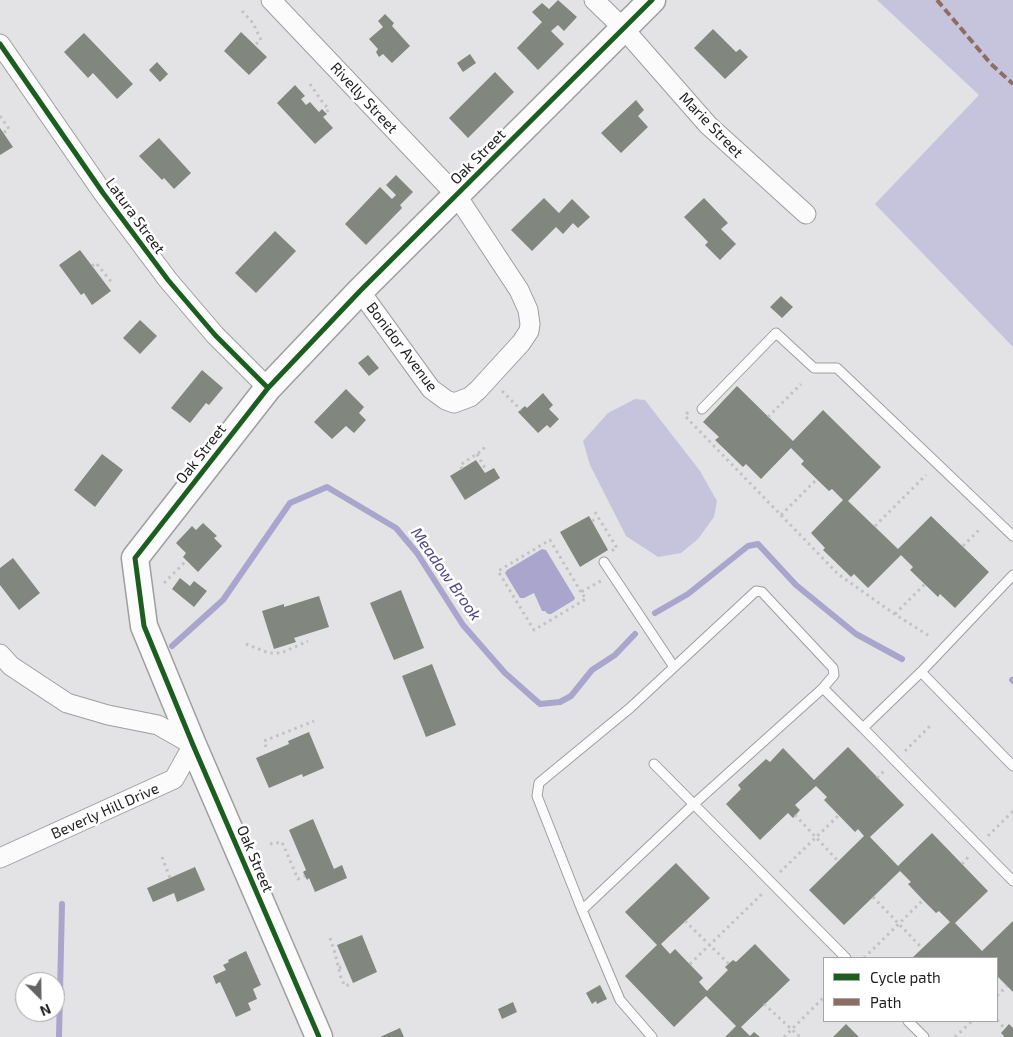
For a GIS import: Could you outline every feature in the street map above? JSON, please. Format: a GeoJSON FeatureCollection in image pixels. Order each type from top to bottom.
{"type":"FeatureCollection","features":[{"type":"Feature","properties":{"kind":"street","name":"Rivelly Street"},"geometry":{"type":"LineString","coordinates":[[271,0],[457,196]]}},
{"type":"Feature","properties":{"kind":"street"},"geometry":{"type":"LineString","coordinates":[[594,0],[623,28]]}},
{"type":"Feature","properties":{"kind":"street","name":"Oak Street"},"geometry":{"type":"LineString","coordinates":[[319,1037],[193,745],[144,626],[135,558],[268,388],[360,291],[652,0]]}},
{"type":"Feature","properties":{"kind":"street","name":"Marie Street"},"geometry":{"type":"LineString","coordinates":[[623,28],[708,125],[806,214]]}},
{"type":"Feature","properties":{"kind":"street","name":"Latura Street"},"geometry":{"type":"LineString","coordinates":[[0,44],[103,194],[168,280],[202,321],[268,388]]}},
{"type":"Feature","properties":{"kind":"street","name":"Bonidor Avenue"},"geometry":{"type":"LineString","coordinates":[[360,291],[431,389],[438,395],[454,402],[462,401],[474,394],[521,344],[527,335],[530,324],[528,310],[519,290],[457,196]]}},
{"type":"Feature","properties":{"kind":"street"},"geometry":{"type":"LineString","coordinates":[[0,654],[17,670],[67,703],[101,714],[158,725],[193,745]]}},
{"type":"Feature","properties":{"kind":"street","name":"Beverly Hill Drive"},"geometry":{"type":"LineString","coordinates":[[0,858],[174,779],[193,745]]}},
{"type":"Feature","properties":{"kind":"lane"},"geometry":{"type":"LineString","coordinates":[[702,409],[776,333],[814,368],[837,368],[1013,536]]}},
{"type":"Feature","properties":{"kind":"lane"},"geometry":{"type":"LineString","coordinates":[[604,562],[674,667]]}},
{"type":"Feature","properties":{"kind":"lane"},"geometry":{"type":"LineString","coordinates":[[863,728],[921,672],[1013,575]]}},
{"type":"Feature","properties":{"kind":"lane"},"geometry":{"type":"LineString","coordinates":[[582,910],[694,804],[823,688],[834,675],[835,671],[833,668],[759,591],[756,591],[630,708],[539,783],[537,796],[582,910],[620,1000],[652,1037]]}},
{"type":"Feature","properties":{"kind":"lane"},"geometry":{"type":"LineString","coordinates":[[921,672],[1013,766]]}},
{"type":"Feature","properties":{"kind":"lane"},"geometry":{"type":"LineString","coordinates":[[823,688],[1013,881]]}},
{"type":"Feature","properties":{"kind":"lane"},"geometry":{"type":"LineString","coordinates":[[654,764],[845,957]]}},
{"type":"Feature","properties":{"kind":"lane"},"geometry":{"type":"LineString","coordinates":[[909,1022],[924,1037]]}},
{"type":"Feature","properties":{"kind":"path"},"geometry":{"type":"LineString","coordinates":[[242,10],[253,23],[261,40],[255,45]]}},
{"type":"Feature","properties":{"kind":"path"},"geometry":{"type":"LineString","coordinates":[[310,84],[328,107],[329,109],[326,113]]}},
{"type":"Feature","properties":{"kind":"path"},"geometry":{"type":"LineString","coordinates":[[0,116],[9,129],[3,133]]}},
{"type":"Feature","properties":{"kind":"path"},"geometry":{"type":"LineString","coordinates":[[92,266],[96,263],[113,284]]}},
{"type":"Feature","properties":{"kind":"path"},"geometry":{"type":"LineString","coordinates":[[490,378],[521,410]]}},
{"type":"Feature","properties":{"kind":"path"},"geometry":{"type":"LineString","coordinates":[[768,417],[801,384]]}},
{"type":"Feature","properties":{"kind":"path"},"geometry":{"type":"LineString","coordinates":[[702,409],[692,408],[684,416],[838,574],[931,637]]}},
{"type":"Feature","properties":{"kind":"path"},"geometry":{"type":"LineString","coordinates":[[462,469],[460,465],[483,450],[485,446]]}},
{"type":"Feature","properties":{"kind":"path"},"geometry":{"type":"LineString","coordinates":[[477,454],[486,470]]}},
{"type":"Feature","properties":{"kind":"path"},"geometry":{"type":"LineString","coordinates":[[875,526],[926,475]]}},
{"type":"Feature","properties":{"kind":"path"},"geometry":{"type":"LineString","coordinates":[[781,515],[816,479]]}},
{"type":"Feature","properties":{"kind":"path"},"geometry":{"type":"LineString","coordinates":[[595,512],[617,548],[610,552],[604,562]]}},
{"type":"Feature","properties":{"kind":"path"},"geometry":{"type":"LineString","coordinates":[[592,521],[598,518]]}},
{"type":"Feature","properties":{"kind":"path"},"geometry":{"type":"LineString","coordinates":[[963,546],[980,529]]}},
{"type":"Feature","properties":{"kind":"path"},"geometry":{"type":"LineString","coordinates":[[550,540],[581,592],[586,599],[534,630],[498,571],[550,540]]}},
{"type":"Feature","properties":{"kind":"path"},"geometry":{"type":"LineString","coordinates":[[164,583],[186,561]]}},
{"type":"Feature","properties":{"kind":"path"},"geometry":{"type":"LineString","coordinates":[[581,592],[613,575]]}},
{"type":"Feature","properties":{"kind":"path"},"geometry":{"type":"LineString","coordinates":[[895,614],[925,584]]}},
{"type":"Feature","properties":{"kind":"path"},"geometry":{"type":"LineString","coordinates":[[246,644],[269,653],[282,653],[308,641]]}},
{"type":"Feature","properties":{"kind":"path"},"geometry":{"type":"LineString","coordinates":[[266,747],[264,741],[314,721]]}},
{"type":"Feature","properties":{"kind":"path"},"geometry":{"type":"LineString","coordinates":[[796,815],[838,862]]}},
{"type":"Feature","properties":{"kind":"path"},"geometry":{"type":"LineString","coordinates":[[690,964],[839,815]]}},
{"type":"Feature","properties":{"kind":"path"},"geometry":{"type":"LineString","coordinates":[[270,844],[282,842],[298,879],[305,876]]}},
{"type":"Feature","properties":{"kind":"path"},"geometry":{"type":"LineString","coordinates":[[162,857],[170,878]]}},
{"type":"Feature","properties":{"kind":"path"},"geometry":{"type":"LineString","coordinates":[[873,897],[922,948]]}},
{"type":"Feature","properties":{"kind":"path"},"geometry":{"type":"LineString","coordinates":[[865,957],[923,900]]}},
{"type":"Feature","properties":{"kind":"path"},"geometry":{"type":"LineString","coordinates":[[686,921],[728,964]]}},
{"type":"Feature","properties":{"kind":"path"},"geometry":{"type":"LineString","coordinates":[[330,938],[341,978],[345,986],[351,984]]}},
{"type":"Feature","properties":{"kind":"path"},"geometry":{"type":"LineString","coordinates":[[338,968],[345,965]]}},
{"type":"Feature","properties":{"kind":"path"},"geometry":{"type":"LineString","coordinates":[[998,995],[1007,986]]}},
{"type":"Feature","properties":{"kind":"path"},"geometry":{"type":"LineString","coordinates":[[784,1037],[823,998]]}},
{"type":"Feature","properties":{"kind":"path"},"geometry":{"type":"LineString","coordinates":[[764,1004],[800,1037]]}},
{"type":"Feature","properties":{"kind":"path"},"geometry":{"type":"LineString","coordinates":[[998,1021],[1005,1029]]}},
{"type":"Feature","properties":{"kind":"path"},"geometry":{"type":"LineString","coordinates":[[955,1037],[971,1022]]}},
{"type":"Feature","properties":{"kind":"shaded area"},"geometry":{"type":"Polygon","coordinates":[[[877,0],[1013,0],[1013,347],[875,204],[979,95],[877,0]]]}},
{"type":"Feature","properties":{"kind":"shaded area"},"geometry":{"type":"Polygon","coordinates":[[[635,399],[645,400],[700,471],[717,501],[714,517],[698,539],[681,553],[658,557],[626,536],[590,465],[583,441],[608,413],[635,399]]]}},
{"type":"Feature","properties":{"kind":"shaded area"},"geometry":{"type":"Polygon","coordinates":[[[542,549],[546,550],[575,598],[551,614],[542,611],[534,593],[520,598],[505,573],[542,549]]]}},
{"type":"Feature","properties":{"kind":"building"},"geometry":{"type":"Polygon","coordinates":[[[558,0],[577,17],[564,31],[558,25],[551,31],[564,44],[538,70],[517,48],[542,22],[532,12],[542,3],[549,9],[558,0]]]}},
{"type":"Feature","properties":{"kind":"building"},"geometry":{"type":"Polygon","coordinates":[[[385,14],[394,23],[392,26],[410,46],[392,63],[383,54],[379,57],[376,52],[378,49],[369,39],[383,27],[378,21],[385,14]]]}},
{"type":"Feature","properties":{"kind":"building"},"geometry":{"type":"Polygon","coordinates":[[[713,29],[736,52],[740,49],[748,57],[725,79],[694,48],[713,29]]]}},
{"type":"Feature","properties":{"kind":"building"},"geometry":{"type":"Polygon","coordinates":[[[241,32],[267,57],[249,75],[224,51],[241,32]]]}},
{"type":"Feature","properties":{"kind":"building"},"geometry":{"type":"Polygon","coordinates":[[[84,33],[133,84],[117,99],[93,73],[88,78],[64,52],[84,33]]]}},
{"type":"Feature","properties":{"kind":"building"},"geometry":{"type":"Polygon","coordinates":[[[470,54],[476,63],[463,72],[457,63],[470,54]]]}},
{"type":"Feature","properties":{"kind":"building"},"geometry":{"type":"Polygon","coordinates":[[[157,62],[168,74],[160,82],[149,70],[157,62]]]}},
{"type":"Feature","properties":{"kind":"building"},"geometry":{"type":"Polygon","coordinates":[[[495,72],[514,92],[468,138],[449,118],[495,72]]]}},
{"type":"Feature","properties":{"kind":"building"},"geometry":{"type":"Polygon","coordinates":[[[295,85],[305,96],[301,99],[306,105],[310,102],[319,112],[322,109],[327,114],[323,117],[333,128],[315,144],[277,103],[295,85]]]}},
{"type":"Feature","properties":{"kind":"building"},"geometry":{"type":"Polygon","coordinates":[[[636,100],[644,110],[638,116],[648,127],[621,153],[601,133],[636,100]]]}},
{"type":"Feature","properties":{"kind":"building"},"geometry":{"type":"Polygon","coordinates":[[[0,128],[13,147],[0,155],[0,128]]]}},
{"type":"Feature","properties":{"kind":"building"},"geometry":{"type":"Polygon","coordinates":[[[159,138],[191,173],[174,189],[164,178],[162,180],[139,156],[159,138]]]}},
{"type":"Feature","properties":{"kind":"building"},"geometry":{"type":"Polygon","coordinates":[[[396,175],[413,192],[400,205],[402,208],[366,245],[345,224],[380,187],[392,199],[396,195],[386,185],[396,175]]]}},
{"type":"Feature","properties":{"kind":"building"},"geometry":{"type":"Polygon","coordinates":[[[544,198],[559,213],[572,199],[590,217],[578,228],[573,223],[563,234],[556,227],[532,251],[511,230],[544,198]]]}},
{"type":"Feature","properties":{"kind":"building"},"geometry":{"type":"Polygon","coordinates":[[[704,198],[728,223],[721,229],[736,244],[720,260],[705,245],[708,242],[684,217],[704,198]]]}},
{"type":"Feature","properties":{"kind":"building"},"geometry":{"type":"Polygon","coordinates":[[[275,231],[296,251],[256,293],[235,273],[275,231]]]}},
{"type":"Feature","properties":{"kind":"building"},"geometry":{"type":"Polygon","coordinates":[[[80,250],[111,291],[92,305],[84,293],[81,295],[59,265],[80,250]]]}},
{"type":"Feature","properties":{"kind":"building"},"geometry":{"type":"Polygon","coordinates":[[[781,296],[793,307],[782,318],[770,307],[781,296]]]}},
{"type":"Feature","properties":{"kind":"building"},"geometry":{"type":"Polygon","coordinates":[[[140,320],[157,336],[140,354],[123,338],[140,320]]]}},
{"type":"Feature","properties":{"kind":"building"},"geometry":{"type":"Polygon","coordinates":[[[368,355],[379,368],[369,376],[358,363],[368,355]]]}},
{"type":"Feature","properties":{"kind":"building"},"geometry":{"type":"Polygon","coordinates":[[[202,370],[223,388],[209,405],[206,403],[190,423],[171,408],[202,370]]]}},
{"type":"Feature","properties":{"kind":"building"},"geometry":{"type":"Polygon","coordinates":[[[737,386],[793,441],[823,410],[881,467],[848,501],[898,549],[931,516],[989,572],[955,608],[940,594],[938,597],[910,570],[913,567],[901,555],[868,588],[854,574],[851,577],[823,550],[825,548],[811,533],[843,500],[832,489],[829,491],[801,464],[804,461],[791,448],[761,479],[746,464],[743,467],[715,440],[719,437],[703,422],[737,386]]]}},
{"type":"Feature","properties":{"kind":"building"},"geometry":{"type":"Polygon","coordinates":[[[346,389],[364,407],[359,413],[366,420],[354,433],[346,426],[332,439],[314,422],[346,389]]]}},
{"type":"Feature","properties":{"kind":"building"},"geometry":{"type":"Polygon","coordinates":[[[543,393],[553,405],[549,409],[559,419],[550,428],[547,425],[538,433],[518,412],[525,406],[527,408],[543,393]]]}},
{"type":"Feature","properties":{"kind":"building"},"geometry":{"type":"Polygon","coordinates":[[[102,454],[123,470],[95,507],[74,490],[102,454]]]}},
{"type":"Feature","properties":{"kind":"building"},"geometry":{"type":"Polygon","coordinates":[[[476,460],[485,473],[494,468],[500,478],[465,500],[450,476],[476,460]]]}},
{"type":"Feature","properties":{"kind":"building"},"geometry":{"type":"Polygon","coordinates":[[[589,516],[608,550],[580,567],[560,532],[589,516]]]}},
{"type":"Feature","properties":{"kind":"building"},"geometry":{"type":"Polygon","coordinates":[[[203,523],[217,536],[214,538],[222,546],[198,572],[183,557],[186,553],[176,543],[192,526],[196,530],[203,523]]]}},
{"type":"Feature","properties":{"kind":"building"},"geometry":{"type":"Polygon","coordinates":[[[13,558],[40,593],[19,610],[0,585],[0,568],[13,558]]]}},
{"type":"Feature","properties":{"kind":"building"},"geometry":{"type":"Polygon","coordinates":[[[180,578],[190,586],[194,581],[207,591],[194,607],[172,589],[180,578]]]}},
{"type":"Feature","properties":{"kind":"building"},"geometry":{"type":"Polygon","coordinates":[[[401,590],[424,648],[394,660],[370,603],[401,590]]]}},
{"type":"Feature","properties":{"kind":"building"},"geometry":{"type":"Polygon","coordinates":[[[319,596],[329,627],[294,638],[296,642],[274,649],[262,611],[284,604],[284,607],[319,596]]]}},
{"type":"Feature","properties":{"kind":"building"},"geometry":{"type":"Polygon","coordinates":[[[432,664],[456,725],[426,737],[402,676],[432,664]]]}},
{"type":"Feature","properties":{"kind":"building"},"geometry":{"type":"Polygon","coordinates":[[[309,732],[324,768],[303,777],[302,774],[269,788],[256,758],[289,744],[288,741],[309,732]]]}},
{"type":"Feature","properties":{"kind":"building"},"geometry":{"type":"Polygon","coordinates":[[[848,747],[904,805],[870,837],[898,866],[932,833],[988,891],[955,923],[982,951],[1013,921],[1013,992],[998,977],[998,957],[913,957],[950,922],[939,911],[936,913],[923,900],[908,884],[911,882],[900,871],[844,925],[809,890],[864,836],[858,829],[855,832],[824,800],[827,797],[816,786],[795,805],[800,810],[793,818],[788,813],[760,840],[726,804],[741,789],[738,785],[766,759],[770,762],[783,748],[814,780],[848,747]]]}},
{"type":"Feature","properties":{"kind":"building"},"geometry":{"type":"Polygon","coordinates":[[[313,819],[334,869],[342,865],[347,878],[315,892],[309,878],[307,880],[303,872],[306,870],[289,830],[313,819]]]}},
{"type":"Feature","properties":{"kind":"building"},"geometry":{"type":"Polygon","coordinates":[[[676,863],[710,898],[661,944],[670,954],[675,949],[703,978],[699,982],[707,991],[728,970],[725,967],[733,960],[736,962],[755,944],[790,980],[741,1027],[750,1036],[754,1032],[760,1037],[725,1037],[736,1026],[706,996],[674,1027],[625,976],[657,945],[625,912],[676,863]]]}},
{"type":"Feature","properties":{"kind":"building"},"geometry":{"type":"Polygon","coordinates":[[[195,867],[205,890],[177,902],[174,893],[153,902],[147,888],[195,867]]]}},
{"type":"Feature","properties":{"kind":"building"},"geometry":{"type":"Polygon","coordinates":[[[362,935],[377,972],[353,983],[337,945],[362,935]]]}},
{"type":"Feature","properties":{"kind":"building"},"geometry":{"type":"Polygon","coordinates":[[[246,951],[261,985],[253,989],[257,999],[248,1003],[251,1010],[236,1017],[220,982],[216,984],[213,976],[226,970],[223,965],[229,962],[228,960],[246,951]]]}},
{"type":"Feature","properties":{"kind":"building"},"geometry":{"type":"Polygon","coordinates":[[[600,985],[607,999],[597,1004],[596,1001],[592,1004],[586,993],[600,985]]]}},
{"type":"Feature","properties":{"kind":"building"},"geometry":{"type":"Polygon","coordinates":[[[513,1002],[517,1012],[502,1019],[498,1009],[513,1002]]]}},
{"type":"Feature","properties":{"kind":"building"},"geometry":{"type":"Polygon","coordinates":[[[846,1024],[859,1037],[833,1037],[846,1024]]]}},
{"type":"Feature","properties":{"kind":"building"},"geometry":{"type":"Polygon","coordinates":[[[1009,1024],[1013,1028],[1013,1037],[1003,1037],[1001,1033],[1009,1024]]]}},
{"type":"Feature","properties":{"kind":"building"},"geometry":{"type":"Polygon","coordinates":[[[400,1028],[404,1037],[380,1037],[400,1028]]]}},
{"type":"Feature","properties":{"kind":"waterway","name":"Meadow Brook"},"geometry":{"type":"LineString","coordinates":[[172,646],[223,600],[290,503],[327,487],[396,528],[417,553],[463,625],[505,673],[540,704],[560,702],[571,696],[592,670],[615,655],[635,634]]}},
{"type":"Feature","properties":{"kind":"waterway","name":"Meadow Brook"},"geometry":{"type":"LineString","coordinates":[[655,613],[688,594],[748,546],[758,544],[796,585],[856,634],[902,659]]}},
{"type":"Feature","properties":{"kind":"waterway","name":"Meadow Brook"},"geometry":{"type":"LineString","coordinates":[[59,1037],[62,904]]}},
{"type":"Feature","properties":{"kind":"marked path"},"geometry":{"type":"LineString","coordinates":[[937,0],[991,64],[1013,84]]}},
{"type":"Feature","properties":{"kind":"cycle path"},"geometry":{"type":"LineString","coordinates":[[319,1037],[193,745],[144,626],[135,558],[268,388],[360,291],[652,0]]}},
{"type":"Feature","properties":{"kind":"cycle path"},"geometry":{"type":"LineString","coordinates":[[0,44],[103,193],[168,280],[215,335],[268,388]]}}]}
